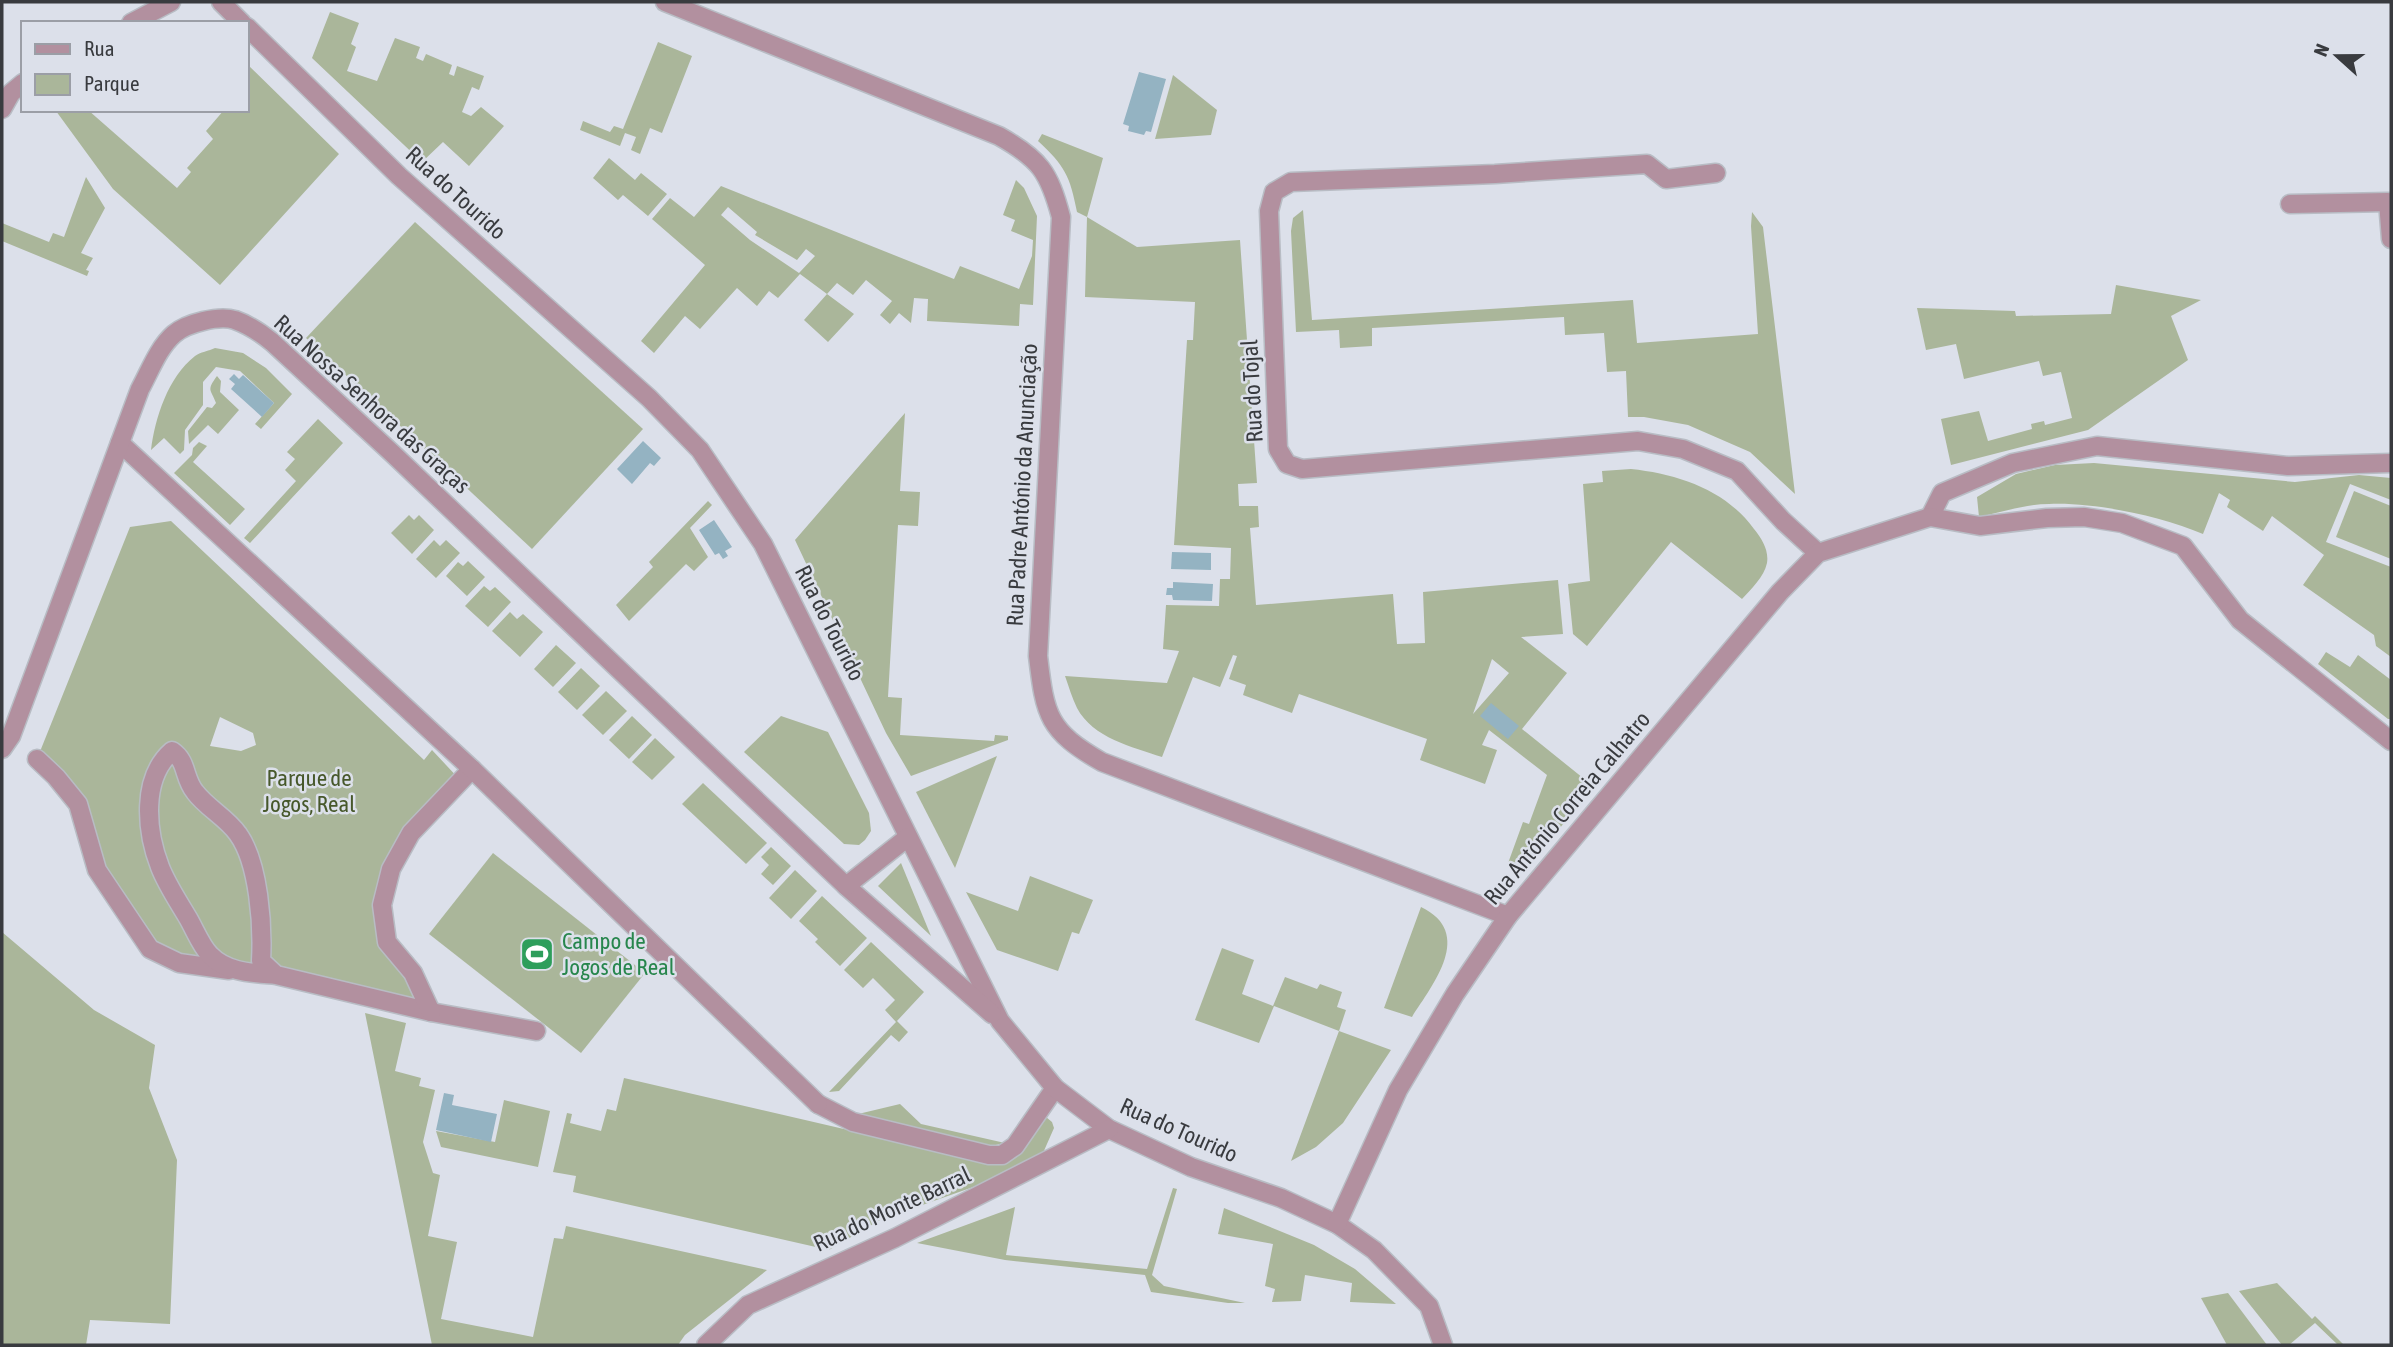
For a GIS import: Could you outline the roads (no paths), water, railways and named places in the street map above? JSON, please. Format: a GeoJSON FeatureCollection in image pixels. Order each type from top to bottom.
{"type":"FeatureCollection","features":[{"type":"Feature","properties":{"kind":"street"},"geometry":{"type":"LineString","coordinates":[[135,21],[171,2]]}},
{"type":"Feature","properties":{"kind":"street"},"geometry":{"type":"LineString","coordinates":[[221,2],[241,21]]}},
{"type":"Feature","properties":{"kind":"street","name":"Rua Padre António da Anunciação"},"geometry":{"type":"LineString","coordinates":[[665,2],[999,136],[1027,151],[1043,170],[1054,190],[1060,217],[1038,656],[1043,700],[1056,728],[1078,748],[1102,762],[1508,916]]}},
{"type":"Feature","properties":{"kind":"street","name":"Rua do Tourido"},"geometry":{"type":"LineString","coordinates":[[248,28],[399,176],[649,398],[700,450],[763,544],[1000,1020],[1055,1088],[1109,1129],[1191,1167],[1281,1198],[1337,1224],[1374,1250],[1429,1306],[1443,1345]]}},
{"type":"Feature","properties":{"kind":"street"},"geometry":{"type":"LineString","coordinates":[[2,109],[11,93],[21,85]]}},
{"type":"Feature","properties":{"kind":"street","name":"Rua do Tojal"},"geometry":{"type":"LineString","coordinates":[[1716,173],[1666,179],[1647,164],[1495,174],[1291,182],[1274,191],[1269,211],[1278,449],[1287,464],[1302,469],[1638,441],[1683,449],[1737,471],[1783,521],[1818,553]]}},
{"type":"Feature","properties":{"kind":"street"},"geometry":{"type":"LineString","coordinates":[[2290,204],[2388,202],[2391,239]]}},
{"type":"Feature","properties":{"kind":"street","name":"Rua Nossa Senhora das Graças"},"geometry":{"type":"LineString","coordinates":[[2,749],[11,736],[140,389],[160,350],[174,334],[190,324],[232,319],[258,331],[393,454],[846,886],[1000,1020]]}},
{"type":"Feature","properties":{"kind":"street"},"geometry":{"type":"LineString","coordinates":[[120,443],[472,769],[818,1104],[853,1122],[989,1155],[1002,1155],[1016,1146],[1055,1088]]}},
{"type":"Feature","properties":{"kind":"street"},"geometry":{"type":"LineString","coordinates":[[2391,463],[2288,466],[2097,446],[2054,453],[2001,468],[1942,493],[1930,517],[1980,526],[2047,518],[2084,517],[2122,523],[2183,546],[2240,620],[2391,741]]}},
{"type":"Feature","properties":{"kind":"street","name":"Rua António Correia Calhatro"},"geometry":{"type":"LineString","coordinates":[[1337,1224],[1398,1090],[1455,994],[1508,916],[1780,592],[1818,553],[1930,517]]}},
{"type":"Feature","properties":{"kind":"street"},"geometry":{"type":"LineString","coordinates":[[237,971],[211,956],[168,886],[159,864],[148,811],[151,789],[161,760],[172,751],[181,757],[188,780],[196,793],[239,834],[255,873],[263,933],[261,961],[276,975]]}},
{"type":"Feature","properties":{"kind":"street"},"geometry":{"type":"LineString","coordinates":[[37,759],[78,804],[97,870],[150,949],[179,963],[276,975],[431,1012],[536,1031]]}},
{"type":"Feature","properties":{"kind":"street"},"geometry":{"type":"LineString","coordinates":[[431,1012],[413,973],[387,942],[382,905],[391,869],[411,833],[472,769]]}},
{"type":"Feature","properties":{"kind":"street"},"geometry":{"type":"LineString","coordinates":[[846,886],[908,837]]}},
{"type":"Feature","properties":{"kind":"street","name":"Rua do Monte Barral"},"geometry":{"type":"LineString","coordinates":[[706,1345],[748,1305],[895,1238],[1109,1129]]}},
{"type":"Feature","properties":{"kind":"water"},"geometry":{"type":"Polygon","coordinates":[[[1139,72],[1166,79],[1151,132],[1146,131],[1144,135],[1128,131],[1129,126],[1123,124],[1139,72]]]}},
{"type":"Feature","properties":{"kind":"water"},"geometry":{"type":"Polygon","coordinates":[[[234,374],[239,379],[243,375],[274,403],[262,417],[231,389],[235,384],[229,379],[234,374]]]}},
{"type":"Feature","properties":{"kind":"water"},"geometry":{"type":"Polygon","coordinates":[[[643,441],[661,458],[654,466],[650,463],[632,484],[617,469],[643,441]]]}},
{"type":"Feature","properties":{"kind":"water"},"geometry":{"type":"Polygon","coordinates":[[[714,520],[732,547],[725,551],[728,556],[723,559],[719,553],[715,555],[699,530],[714,520]]]}},
{"type":"Feature","properties":{"kind":"water"},"geometry":{"type":"Polygon","coordinates":[[[1172,552],[1211,553],[1211,570],[1171,569],[1172,552]]]}},
{"type":"Feature","properties":{"kind":"water"},"geometry":{"type":"Polygon","coordinates":[[[1173,582],[1213,584],[1212,601],[1173,600],[1172,595],[1166,595],[1167,588],[1173,588],[1173,582]]]}},
{"type":"Feature","properties":{"kind":"water"},"geometry":{"type":"Polygon","coordinates":[[[1491,703],[1519,726],[1508,739],[1480,716],[1491,703]]]}},
{"type":"Feature","properties":{"kind":"water"},"geometry":{"type":"Polygon","coordinates":[[[444,1093],[454,1095],[452,1105],[497,1114],[491,1142],[436,1130],[444,1093]]]}},
{"type":"Feature","properties":{"kind":"place","name":"Campo de Jogos de Real"},"geometry":{"type":"Point","coordinates":[537,954]}},
{"type":"Feature","properties":{"kind":"park label","name":"Parque de Jogos, Real"},"geometry":{"type":"Point","coordinates":[309,791]}}]}
